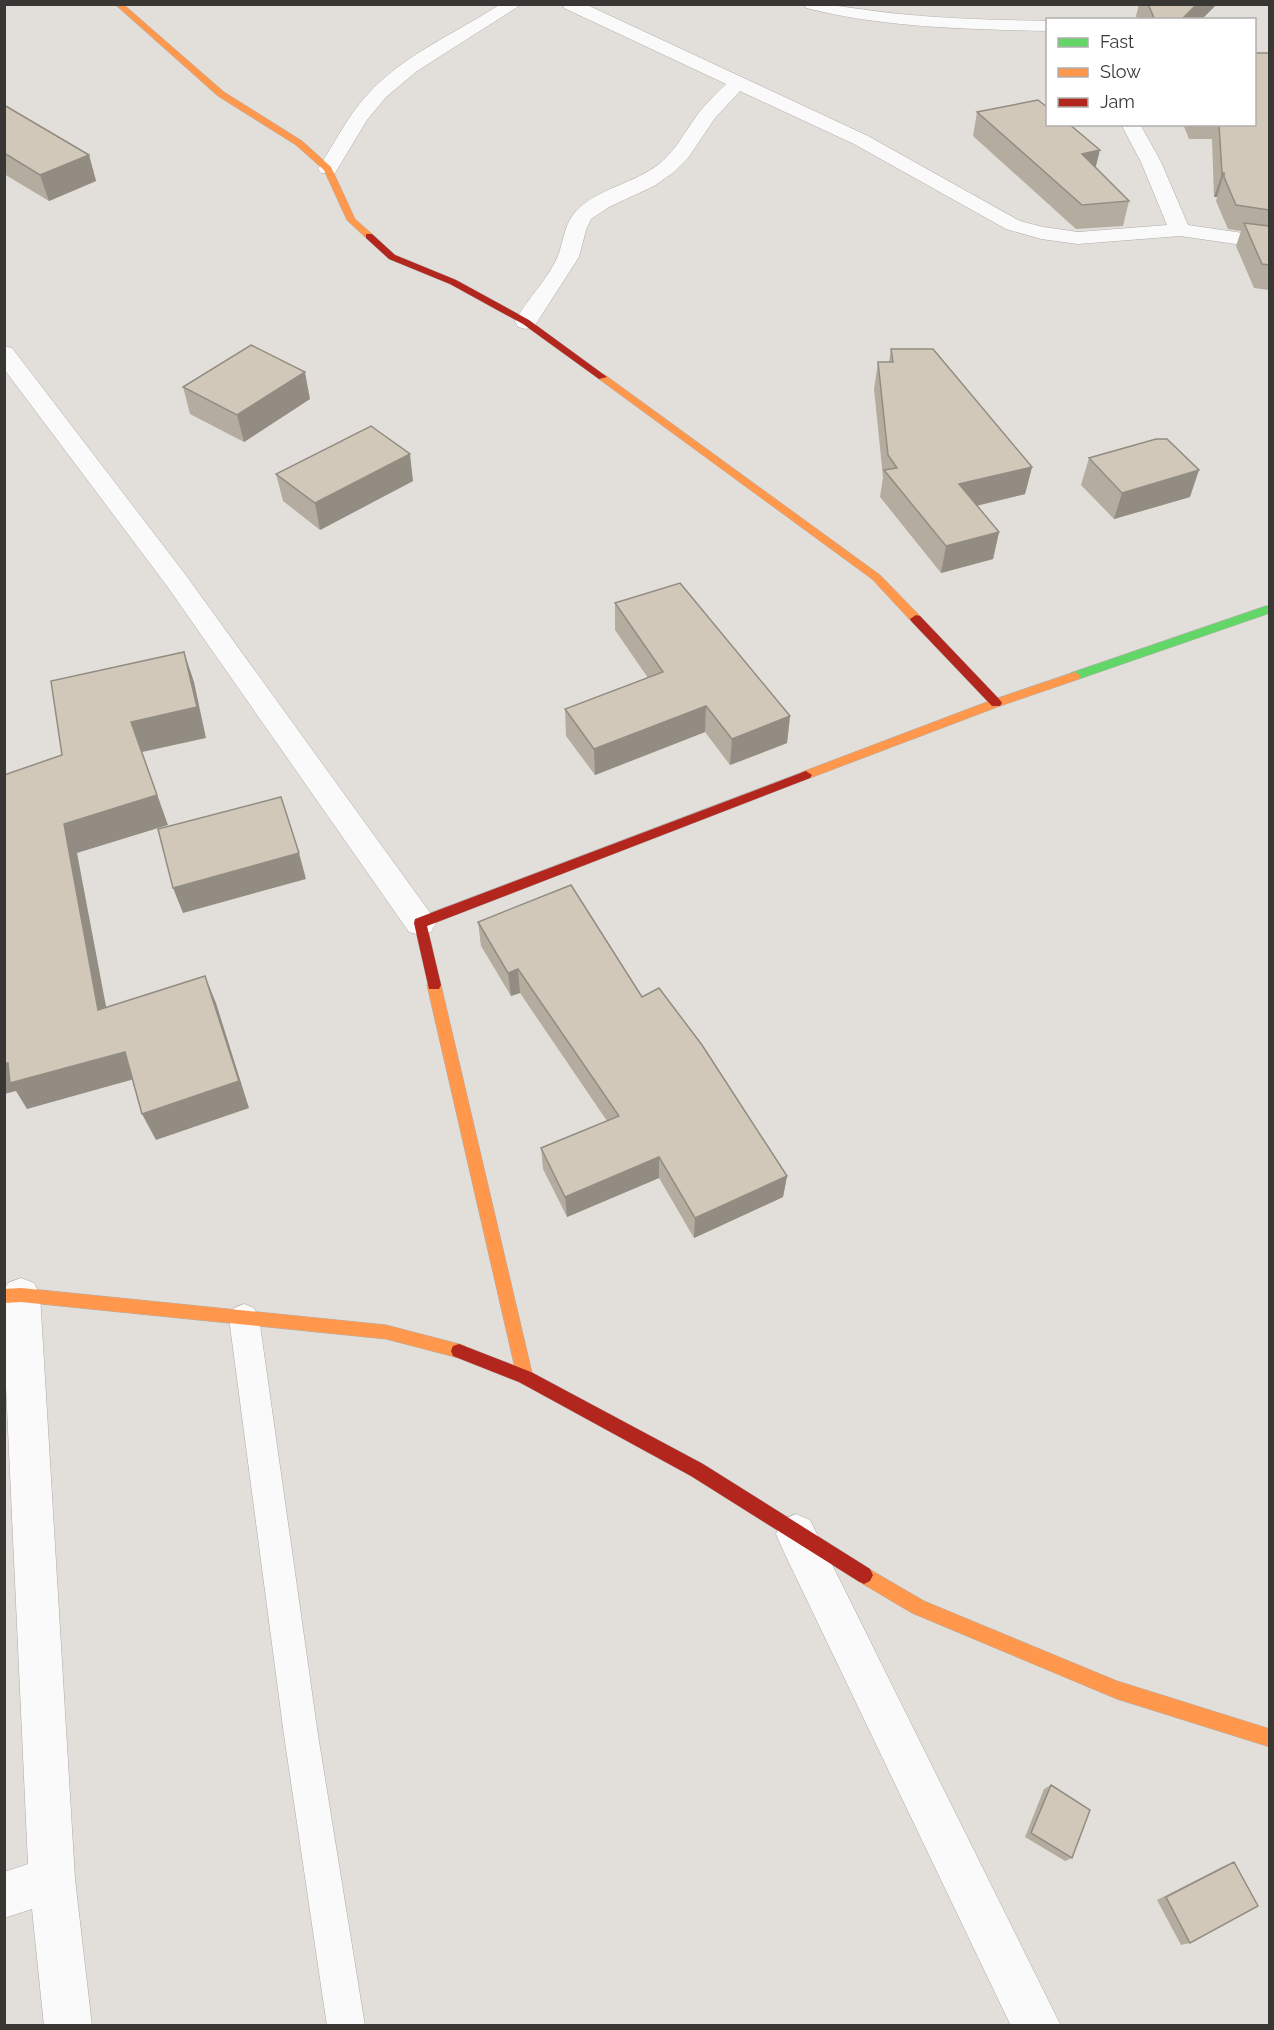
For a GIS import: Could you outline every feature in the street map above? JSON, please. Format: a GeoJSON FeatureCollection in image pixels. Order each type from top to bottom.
{"type":"FeatureCollection","features":[{"type":"Feature","properties":{"kind":"street"},"geometry":{"type":"LineString","coordinates":[[117,4],[221,94],[299,143],[328,169],[351,220],[392,257],[453,282],[526,322],[876,578],[996,703]]}},
{"type":"Feature","properties":{"kind":"street"},"geometry":{"type":"LineString","coordinates":[[328,169],[361,116],[378,94],[401,73],[514,4]]}},
{"type":"Feature","properties":{"kind":"street"},"geometry":{"type":"LineString","coordinates":[[570,4],[736,84],[861,140],[1013,225],[1041,233],[1078,238],[1180,230],[1269,243]]}},
{"type":"Feature","properties":{"kind":"street"},"geometry":{"type":"LineString","coordinates":[[812,4],[869,15],[1046,26]]}},
{"type":"Feature","properties":{"kind":"street"},"geometry":{"type":"LineString","coordinates":[[526,322],[534,303],[567,258],[574,241],[575,227],[584,214],[646,183],[668,168],[688,147],[701,123],[736,84]]}},
{"type":"Feature","properties":{"kind":"street"},"geometry":{"type":"LineString","coordinates":[[1131,126],[1151,162],[1180,230]]}},
{"type":"Feature","properties":{"kind":"street"},"geometry":{"type":"LineString","coordinates":[[4,353],[176,580],[420,923],[525,1377]]}},
{"type":"Feature","properties":{"kind":"street"},"geometry":{"type":"LineString","coordinates":[[420,923],[996,703],[1269,609]]}},
{"type":"Feature","properties":{"kind":"street"},"geometry":{"type":"LineString","coordinates":[[68,2025],[52,1879],[13,1296],[387,1332],[451,1348],[525,1377],[697,1470],[796,1534],[918,1607],[1117,1690],[1269,1738]]}},
{"type":"Feature","properties":{"kind":"street"},"geometry":{"type":"LineString","coordinates":[[796,1534],[1037,2025]]}},
{"type":"Feature","properties":{"kind":"street"},"geometry":{"type":"LineString","coordinates":[[4,1895],[52,1879]]}},
{"type":"Feature","properties":{"kind":"lane"},"geometry":{"type":"LineString","coordinates":[[244,1318],[301,1735],[346,2025]]}},
{"type":"Feature","properties":{"kind":"building"},"geometry":{"type":"Polygon","coordinates":[[[1148,4],[1197,4],[1183,18],[1154,18],[1148,4]]]}},
{"type":"Feature","properties":{"kind":"building"},"geometry":{"type":"Polygon","coordinates":[[[1256,53],[1269,53],[1269,210],[1236,205],[1224,173],[1222,174],[1219,126],[1256,126],[1256,53]]]}},
{"type":"Feature","properties":{"kind":"building"},"geometry":{"type":"Polygon","coordinates":[[[1038,100],[1046,106],[1046,126],[1071,126],[1100,150],[1082,154],[1129,201],[1082,205],[977,112],[1038,100]]]}},
{"type":"Feature","properties":{"kind":"building"},"geometry":{"type":"Polygon","coordinates":[[[4,105],[89,155],[40,175],[4,153],[4,105]]]}},
{"type":"Feature","properties":{"kind":"building"},"geometry":{"type":"Polygon","coordinates":[[[1244,223],[1269,226],[1269,265],[1262,264],[1244,223]]]}},
{"type":"Feature","properties":{"kind":"building"},"geometry":{"type":"Polygon","coordinates":[[[251,345],[305,372],[237,415],[183,387],[251,345]]]}},
{"type":"Feature","properties":{"kind":"building"},"geometry":{"type":"Polygon","coordinates":[[[891,349],[933,349],[1032,467],[959,484],[999,532],[946,546],[884,470],[897,468],[888,455],[878,362],[893,362],[891,349]]]}},
{"type":"Feature","properties":{"kind":"building"},"geometry":{"type":"Polygon","coordinates":[[[371,426],[410,454],[315,503],[276,474],[371,426]]]}},
{"type":"Feature","properties":{"kind":"building"},"geometry":{"type":"Polygon","coordinates":[[[1156,439],[1167,439],[1199,470],[1122,493],[1089,458],[1156,439]]]}},
{"type":"Feature","properties":{"kind":"building"},"geometry":{"type":"Polygon","coordinates":[[[680,583],[790,716],[732,739],[706,706],[594,749],[565,709],[663,672],[615,603],[680,583]]]}},
{"type":"Feature","properties":{"kind":"building"},"geometry":{"type":"Polygon","coordinates":[[[184,652],[197,707],[131,722],[157,795],[64,824],[98,1010],[205,976],[239,1081],[142,1114],[125,1052],[10,1083],[8,1063],[4,1063],[4,775],[62,755],[51,681],[184,652]]]}},
{"type":"Feature","properties":{"kind":"building"},"geometry":{"type":"Polygon","coordinates":[[[281,797],[299,853],[173,888],[158,829],[281,797]]]}},
{"type":"Feature","properties":{"kind":"building"},"geometry":{"type":"Polygon","coordinates":[[[571,885],[642,997],[659,988],[702,1045],[787,1176],[695,1218],[659,1157],[565,1197],[541,1148],[619,1116],[518,969],[508,973],[478,922],[571,885]]]}},
{"type":"Feature","properties":{"kind":"building"},"geometry":{"type":"Polygon","coordinates":[[[1051,1785],[1090,1810],[1072,1858],[1031,1833],[1051,1785]]]}},
{"type":"Feature","properties":{"kind":"building"},"geometry":{"type":"Polygon","coordinates":[[[1234,1862],[1258,1906],[1190,1943],[1166,1897],[1234,1862]]]}},
{"type":"Feature","properties":{"kind":"traffic: fast"},"geometry":{"type":"LineString","coordinates":[[1075,676],[1270,609]]}},
{"type":"Feature","properties":{"kind":"traffic: slow"},"geometry":{"type":"LineString","coordinates":[[118,4],[221,94],[299,143],[328,169],[351,220],[369,236]]}},
{"type":"Feature","properties":{"kind":"traffic: slow"},"geometry":{"type":"LineString","coordinates":[[602,377],[876,577],[916,619]]}},
{"type":"Feature","properties":{"kind":"traffic: slow"},"geometry":{"type":"LineString","coordinates":[[806,775],[996,703],[1075,676]]}},
{"type":"Feature","properties":{"kind":"traffic: slow"},"geometry":{"type":"LineString","coordinates":[[434,985],[525,1377]]}},
{"type":"Feature","properties":{"kind":"traffic: slow"},"geometry":{"type":"LineString","coordinates":[[4,1296],[21,1295],[386,1332],[459,1351]]}},
{"type":"Feature","properties":{"kind":"traffic: slow"},"geometry":{"type":"LineString","coordinates":[[864,1575],[918,1607],[1117,1690],[1270,1738]]}},
{"type":"Feature","properties":{"kind":"traffic: jam"},"geometry":{"type":"LineString","coordinates":[[369,236],[392,257],[453,282],[526,322],[602,377]]}},
{"type":"Feature","properties":{"kind":"traffic: jam"},"geometry":{"type":"LineString","coordinates":[[916,619],[996,703]]}},
{"type":"Feature","properties":{"kind":"traffic: jam"},"geometry":{"type":"LineString","coordinates":[[434,985],[420,923],[806,775]]}},
{"type":"Feature","properties":{"kind":"traffic: jam"},"geometry":{"type":"LineString","coordinates":[[459,1351],[525,1377],[697,1470],[864,1575]]}}]}
